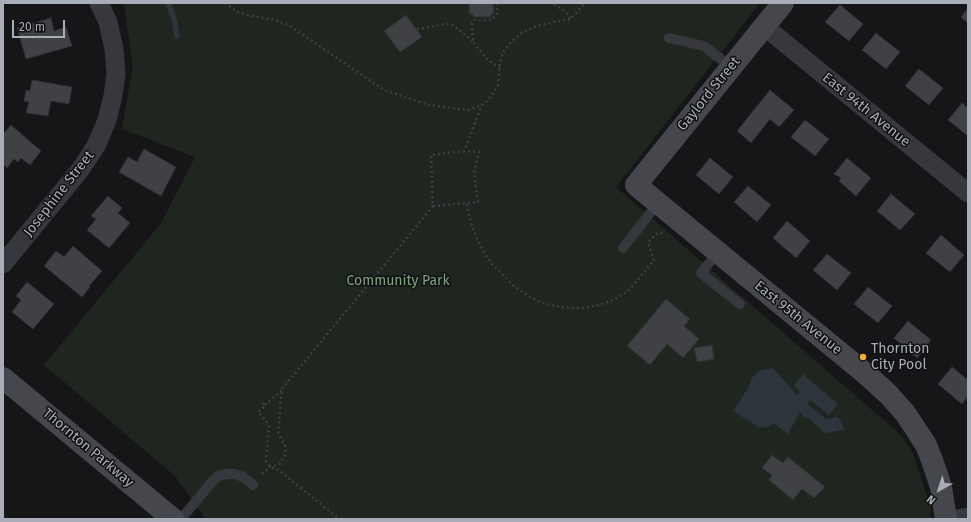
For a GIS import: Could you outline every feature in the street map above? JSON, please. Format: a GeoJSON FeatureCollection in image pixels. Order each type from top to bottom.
{"type":"FeatureCollection","features":[{"type":"Feature","properties":{"kind":"street","name":"Josephine Street"},"geometry":{"type":"LineString","coordinates":[[3,264],[80,170],[96,146],[107,120],[113,96],[116,74],[114,49],[108,22],[99,3]]}},
{"type":"Feature","properties":{"kind":"street","name":"Gaylord Street"},"geometry":{"type":"LineString","coordinates":[[636,185],[783,3]]}},
{"type":"Feature","properties":{"kind":"street","name":"East 94th Avenue"},"geometry":{"type":"LineString","coordinates":[[764,26],[968,193]]}},
{"type":"Feature","properties":{"kind":"street","name":"East 95th Avenue"},"geometry":{"type":"LineString","coordinates":[[636,185],[866,374],[888,394],[905,413],[926,445],[941,487],[946,519]]}},
{"type":"Feature","properties":{"kind":"street","name":"Thornton Parkway"},"geometry":{"type":"LineString","coordinates":[[3,378],[173,519]]}},
{"type":"Feature","properties":{"kind":"street"},"geometry":{"type":"LineString","coordinates":[[956,519],[968,517]]}},
{"type":"Feature","properties":{"kind":"lane"},"geometry":{"type":"LineString","coordinates":[[670,38],[704,46],[731,67]]}},
{"type":"Feature","properties":{"kind":"lane"},"geometry":{"type":"LineString","coordinates":[[623,248],[658,203]]}},
{"type":"Feature","properties":{"kind":"lane"},"geometry":{"type":"LineString","coordinates":[[718,252],[701,272],[740,304]]}},
{"type":"Feature","properties":{"kind":"lane"},"geometry":{"type":"LineString","coordinates":[[181,519],[218,476],[235,474],[243,477],[253,485]]}},
{"type":"Feature","properties":{"kind":"path"},"geometry":{"type":"LineString","coordinates":[[225,3],[238,12],[275,20],[290,26],[384,90],[428,105],[468,110],[482,105],[492,95],[498,85],[500,63],[503,52],[511,42],[522,33],[536,26],[572,19],[585,3]]}},
{"type":"Feature","properties":{"kind":"path"},"geometry":{"type":"LineString","coordinates":[[473,42],[472,23],[475,20],[492,20],[497,14],[497,3]]}},
{"type":"Feature","properties":{"kind":"path"},"geometry":{"type":"LineString","coordinates":[[548,3],[565,11],[572,19]]}},
{"type":"Feature","properties":{"kind":"path"},"geometry":{"type":"LineString","coordinates":[[417,29],[447,24],[453,25],[473,42],[488,60],[500,68]]}},
{"type":"Feature","properties":{"kind":"path"},"geometry":{"type":"LineString","coordinates":[[464,150],[482,105]]}},
{"type":"Feature","properties":{"kind":"path"},"geometry":{"type":"LineString","coordinates":[[339,519],[280,471],[270,467],[266,461],[269,426],[266,420],[258,412],[264,404],[282,389],[433,206],[431,155],[464,150],[478,152],[474,173],[478,202],[433,206]]}},
{"type":"Feature","properties":{"kind":"path"},"geometry":{"type":"LineString","coordinates":[[467,204],[476,237],[492,264],[514,286],[527,295],[542,303],[555,306],[584,308],[599,305],[615,299],[628,291],[654,260],[648,243],[658,233],[668,235]]}},
{"type":"Feature","properties":{"kind":"path"},"geometry":{"type":"LineString","coordinates":[[260,476],[270,467],[279,465],[286,454],[285,446],[278,432],[282,389]]}},
{"type":"Feature","properties":{"kind":"green space","name":"Community Park"},"geometry":{"type":"Polygon","coordinates":[[[122,3],[760,3],[616,187],[902,436],[913,453],[930,506],[930,519],[206,519],[175,476],[44,365],[161,223],[195,157],[122,129],[133,66],[124,6],[122,3]]]}},
{"type":"Feature","properties":{"kind":"shaded area"},"geometry":{"type":"Polygon","coordinates":[[[773,368],[797,395],[800,392],[794,385],[803,374],[838,404],[829,415],[810,400],[807,404],[826,419],[837,417],[842,422],[844,430],[825,433],[809,419],[804,417],[800,412],[788,434],[774,423],[768,427],[760,428],[733,411],[748,388],[751,379],[759,371],[773,368]]]}},
{"type":"Feature","properties":{"kind":"building"},"geometry":{"type":"Polygon","coordinates":[[[469,3],[493,3],[494,14],[491,14],[491,17],[473,17],[473,14],[469,14],[469,3]]]}},
{"type":"Feature","properties":{"kind":"building"},"geometry":{"type":"Polygon","coordinates":[[[840,5],[863,24],[849,41],[825,22],[840,5]]]}},
{"type":"Feature","properties":{"kind":"building"},"geometry":{"type":"Polygon","coordinates":[[[968,8],[968,23],[961,17],[968,8]]]}},
{"type":"Feature","properties":{"kind":"building"},"geometry":{"type":"Polygon","coordinates":[[[406,15],[422,37],[400,52],[384,31],[406,15]]]}},
{"type":"Feature","properties":{"kind":"building"},"geometry":{"type":"Polygon","coordinates":[[[51,18],[54,31],[66,27],[72,46],[26,59],[17,28],[51,18]]]}},
{"type":"Feature","properties":{"kind":"building"},"geometry":{"type":"Polygon","coordinates":[[[876,33],[900,52],[886,69],[862,50],[876,33]]]}},
{"type":"Feature","properties":{"kind":"building"},"geometry":{"type":"Polygon","coordinates":[[[919,69],[943,88],[929,105],[905,86],[919,69]]]}},
{"type":"Feature","properties":{"kind":"building"},"geometry":{"type":"Polygon","coordinates":[[[32,80],[72,87],[69,104],[51,101],[48,116],[26,113],[29,102],[24,101],[26,90],[30,91],[32,80]]]}},
{"type":"Feature","properties":{"kind":"building"},"geometry":{"type":"Polygon","coordinates":[[[770,90],[794,110],[779,127],[770,119],[751,143],[737,131],[770,90]]]}},
{"type":"Feature","properties":{"kind":"building"},"geometry":{"type":"Polygon","coordinates":[[[962,103],[968,108],[968,136],[948,120],[962,103]]]}},
{"type":"Feature","properties":{"kind":"building"},"geometry":{"type":"Polygon","coordinates":[[[805,120],[829,139],[815,156],[791,137],[805,120]]]}},
{"type":"Feature","properties":{"kind":"building"},"geometry":{"type":"Polygon","coordinates":[[[11,125],[41,151],[30,165],[21,158],[18,162],[14,159],[7,168],[3,164],[3,134],[11,125]]]}},
{"type":"Feature","properties":{"kind":"building"},"geometry":{"type":"Polygon","coordinates":[[[144,149],[176,167],[161,196],[119,172],[128,157],[137,162],[144,149]]]}},
{"type":"Feature","properties":{"kind":"building"},"geometry":{"type":"Polygon","coordinates":[[[710,158],[733,177],[719,194],[696,175],[710,158]]]}},
{"type":"Feature","properties":{"kind":"building"},"geometry":{"type":"Polygon","coordinates":[[[847,158],[871,178],[856,196],[839,181],[841,178],[834,174],[847,158]]]}},
{"type":"Feature","properties":{"kind":"building"},"geometry":{"type":"Polygon","coordinates":[[[748,186],[771,205],[757,222],[734,202],[748,186]]]}},
{"type":"Feature","properties":{"kind":"building"},"geometry":{"type":"Polygon","coordinates":[[[891,194],[915,214],[900,230],[877,211],[891,194]]]}},
{"type":"Feature","properties":{"kind":"building"},"geometry":{"type":"Polygon","coordinates":[[[108,196],[122,208],[118,213],[130,223],[109,248],[87,230],[96,219],[91,216],[108,196]]]}},
{"type":"Feature","properties":{"kind":"building"},"geometry":{"type":"Polygon","coordinates":[[[787,221],[810,241],[796,258],[773,238],[787,221]]]}},
{"type":"Feature","properties":{"kind":"building"},"geometry":{"type":"Polygon","coordinates":[[[941,235],[964,255],[950,272],[926,253],[941,235]]]}},
{"type":"Feature","properties":{"kind":"building"},"geometry":{"type":"Polygon","coordinates":[[[73,246],[102,271],[82,297],[44,266],[56,251],[64,257],[73,246]]]}},
{"type":"Feature","properties":{"kind":"building"},"geometry":{"type":"Polygon","coordinates":[[[827,254],[851,273],[837,290],[813,270],[827,254]]]}},
{"type":"Feature","properties":{"kind":"building"},"geometry":{"type":"Polygon","coordinates":[[[27,282],[54,304],[33,329],[12,312],[21,300],[16,296],[27,282]]]}},
{"type":"Feature","properties":{"kind":"building"},"geometry":{"type":"Polygon","coordinates":[[[868,287],[892,306],[878,323],[854,304],[868,287]]]}},
{"type":"Feature","properties":{"kind":"building"},"geometry":{"type":"Polygon","coordinates":[[[666,299],[690,319],[684,326],[699,339],[683,358],[667,344],[650,365],[627,346],[666,299]]]}},
{"type":"Feature","properties":{"kind":"building"},"geometry":{"type":"Polygon","coordinates":[[[908,321],[931,340],[917,358],[894,338],[908,321]]]}},
{"type":"Feature","properties":{"kind":"building"},"geometry":{"type":"Polygon","coordinates":[[[712,345],[714,359],[697,362],[694,348],[712,345]]]}},
{"type":"Feature","properties":{"kind":"building"},"geometry":{"type":"Polygon","coordinates":[[[952,367],[968,380],[968,396],[962,404],[938,384],[952,367]]]}},
{"type":"Feature","properties":{"kind":"building"},"geometry":{"type":"Polygon","coordinates":[[[772,455],[783,463],[788,457],[825,487],[814,498],[802,489],[793,500],[769,480],[772,475],[762,468],[772,455]]]}},
{"type":"Feature","properties":{"kind":"waterway"},"geometry":{"type":"LineString","coordinates":[[168,3],[174,19],[177,36]]}},
{"type":"Feature","properties":{"kind":"place","name":"Thornton City Pool"},"geometry":{"type":"Point","coordinates":[863,357]}}]}
